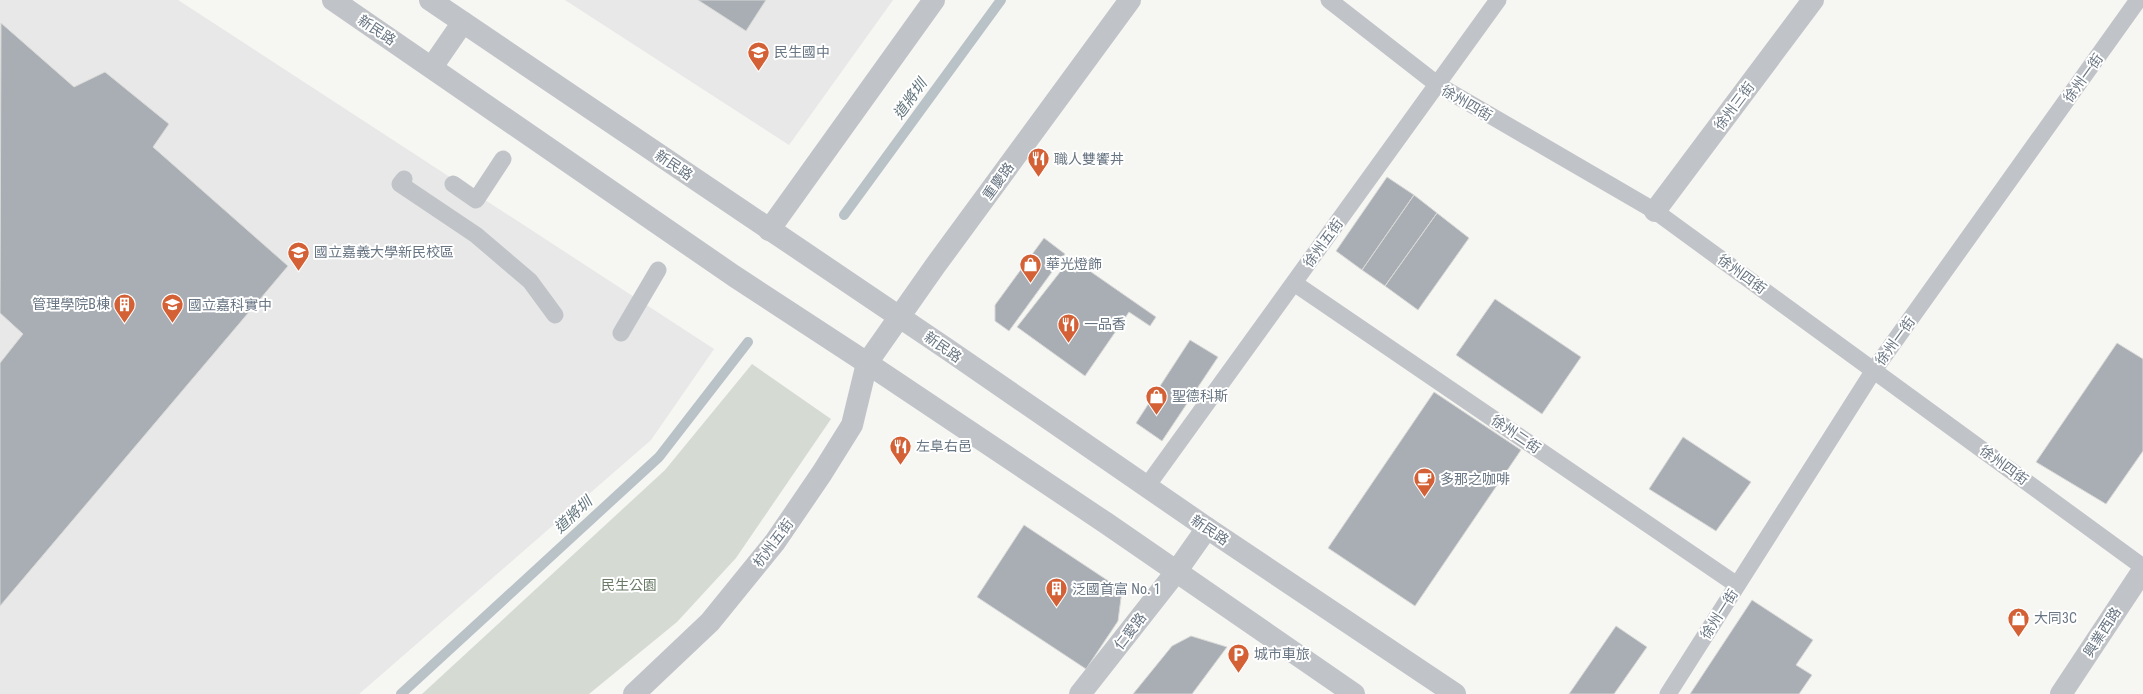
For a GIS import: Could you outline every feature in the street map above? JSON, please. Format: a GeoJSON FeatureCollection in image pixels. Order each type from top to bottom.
{"type":"FeatureCollection","features":[{"type":"Feature","properties":{"kind":"street","name":"新民路"},"geometry":{"type":"LineString","coordinates":[[333,0],[734,276],[808,326],[867,363],[1354,694]]}},
{"type":"Feature","properties":{"kind":"street","name":"新民路"},"geometry":{"type":"LineString","coordinates":[[430,0],[1207,528],[1455,694]]}},
{"type":"Feature","properties":{"kind":"street"},"geometry":{"type":"LineString","coordinates":[[769,230],[934,0]]}},
{"type":"Feature","properties":{"kind":"street","name":"重慶路"},"geometry":{"type":"LineString","coordinates":[[867,363],[1130,0]]}},
{"type":"Feature","properties":{"kind":"street","name":"徐州三街"},"geometry":{"type":"LineString","coordinates":[[1655,211],[1813,0]]}},
{"type":"Feature","properties":{"kind":"street"},"geometry":{"type":"LineString","coordinates":[[432,67],[463,22]]}},
{"type":"Feature","properties":{"kind":"street","name":"杭州五街"},"geometry":{"type":"LineString","coordinates":[[634,694],[710,622],[775,542],[822,474],[852,425],[867,363]]}},
{"type":"Feature","properties":{"kind":"street","name":"仁愛路"},"geometry":{"type":"LineString","coordinates":[[1080,694],[1176,572],[1207,528]]}},
{"type":"Feature","properties":{"kind":"street","name":"興業西路"},"geometry":{"type":"LineString","coordinates":[[2062,694],[2143,568]]}},
{"type":"Feature","properties":{"kind":"lane","name":"徐州四街"},"geometry":{"type":"LineString","coordinates":[[1329,0],[1438,85],[1655,211],[2143,568]]}},
{"type":"Feature","properties":{"kind":"lane","name":"徐州五街"},"geometry":{"type":"LineString","coordinates":[[1147,486],[1498,0]]}},
{"type":"Feature","properties":{"kind":"lane","name":"徐州一街"},"geometry":{"type":"LineString","coordinates":[[1668,694],[1874,370],[2138,0]]}},
{"type":"Feature","properties":{"kind":"lane"},"geometry":{"type":"LineString","coordinates":[[452,184],[476,200],[503,159]]}},
{"type":"Feature","properties":{"kind":"lane"},"geometry":{"type":"LineString","coordinates":[[404,179],[400,184],[476,235],[530,281],[555,315]]}},
{"type":"Feature","properties":{"kind":"lane"},"geometry":{"type":"LineString","coordinates":[[621,333],[658,270]]}},
{"type":"Feature","properties":{"kind":"lane","name":"徐州二街"},"geometry":{"type":"LineString","coordinates":[[1294,283],[1737,585]]}},
{"type":"Feature","properties":{"kind":"shaded area","name":"國立嘉義大學新民校區"},"geometry":{"type":"Polygon","coordinates":[[[0,0],[178,0],[714,349],[651,440],[359,694],[0,694],[0,0]]]}},
{"type":"Feature","properties":{"kind":"shaded area","name":"民生國中"},"geometry":{"type":"Polygon","coordinates":[[[565,0],[893,0],[789,145],[565,0]]]}},
{"type":"Feature","properties":{"kind":"green space","name":"民生公園"},"geometry":{"type":"Polygon","coordinates":[[[752,364],[831,419],[736,558],[677,622],[589,694],[422,694],[665,470],[752,364]]]}},
{"type":"Feature","properties":{"kind":"building"},"geometry":{"type":"Polygon","coordinates":[[[698,0],[766,0],[746,31],[698,0]]]}},
{"type":"Feature","properties":{"kind":"building","name":"管理學院B棟"},"geometry":{"type":"Polygon","coordinates":[[[1,23],[74,87],[105,72],[169,124],[153,147],[288,266],[0,606],[0,363],[23,334],[0,313],[1,23]]]}},
{"type":"Feature","properties":{"kind":"building"},"geometry":{"type":"Polygon","coordinates":[[[1387,177],[1414,195],[1362,270],[1336,251],[1387,177]]]}},
{"type":"Feature","properties":{"kind":"building"},"geometry":{"type":"Polygon","coordinates":[[[1414,195],[1437,213],[1385,286],[1362,270],[1414,195]]]}},
{"type":"Feature","properties":{"kind":"building"},"geometry":{"type":"Polygon","coordinates":[[[1437,213],[1469,238],[1418,310],[1385,286],[1437,213]]]}},
{"type":"Feature","properties":{"kind":"building"},"geometry":{"type":"Polygon","coordinates":[[[1044,238],[1065,254],[1009,331],[995,321],[995,305],[1044,238]]]}},
{"type":"Feature","properties":{"kind":"building"},"geometry":{"type":"Polygon","coordinates":[[[1071,258],[1156,317],[1150,326],[1129,312],[1085,376],[1017,327],[1071,258]]]}},
{"type":"Feature","properties":{"kind":"building"},"geometry":{"type":"Polygon","coordinates":[[[1495,299],[1581,357],[1542,414],[1456,355],[1495,299]]]}},
{"type":"Feature","properties":{"kind":"building"},"geometry":{"type":"Polygon","coordinates":[[[1190,340],[1218,357],[1162,441],[1136,423],[1190,340]]]}},
{"type":"Feature","properties":{"kind":"building"},"geometry":{"type":"Polygon","coordinates":[[[2117,343],[2143,359],[2143,451],[2106,504],[2036,462],[2117,343]]]}},
{"type":"Feature","properties":{"kind":"building","name":"多那之咖啡"},"geometry":{"type":"Polygon","coordinates":[[[1434,392],[1521,450],[1415,606],[1328,548],[1434,392]]]}},
{"type":"Feature","properties":{"kind":"building"},"geometry":{"type":"Polygon","coordinates":[[[1683,437],[1751,482],[1716,531],[1649,489],[1683,437]]]}},
{"type":"Feature","properties":{"kind":"building","name":"泛國首富 No. 1"},"geometry":{"type":"Polygon","coordinates":[[[1024,525],[1122,590],[1118,621],[1086,669],[977,597],[1024,525]]]}},
{"type":"Feature","properties":{"kind":"building"},"geometry":{"type":"Polygon","coordinates":[[[1752,600],[1813,640],[1796,665],[1812,675],[1799,694],[1690,694],[1752,600]]]}},
{"type":"Feature","properties":{"kind":"building"},"geometry":{"type":"Polygon","coordinates":[[[1616,626],[1647,647],[1614,694],[1569,694],[1616,626]]]}},
{"type":"Feature","properties":{"kind":"building"},"geometry":{"type":"Polygon","coordinates":[[[1191,636],[1227,647],[1192,694],[1133,694],[1172,646],[1191,636]]]}},
{"type":"Feature","properties":{"kind":"waterway","name":"道將圳"},"geometry":{"type":"LineString","coordinates":[[844,215],[1001,0]]}},
{"type":"Feature","properties":{"kind":"waterway","name":"道將圳"},"geometry":{"type":"LineString","coordinates":[[401,694],[659,457],[748,342]]}},
{"type":"Feature","properties":{"kind":"place","name":"民生國中"},"geometry":{"type":"Point","coordinates":[759,72]}},
{"type":"Feature","properties":{"kind":"place","name":"職人雙饗丼"},"geometry":{"type":"Point","coordinates":[1039,178]}},
{"type":"Feature","properties":{"kind":"place","name":"國立嘉義大學新民校區"},"geometry":{"type":"Point","coordinates":[298,272]}},
{"type":"Feature","properties":{"kind":"place","name":"華光燈飾"},"geometry":{"type":"Point","coordinates":[1030,284]}},
{"type":"Feature","properties":{"kind":"place","name":"管理學院B棟"},"geometry":{"type":"Point","coordinates":[125,324]}},
{"type":"Feature","properties":{"kind":"place","name":"國立嘉科實中"},"geometry":{"type":"Point","coordinates":[172,324]}},
{"type":"Feature","properties":{"kind":"place","name":"一品香"},"geometry":{"type":"Point","coordinates":[1068,344]}},
{"type":"Feature","properties":{"kind":"place","name":"聖德科斯"},"geometry":{"type":"Point","coordinates":[1156,416]}},
{"type":"Feature","properties":{"kind":"place","name":"左阜右邑"},"geometry":{"type":"Point","coordinates":[900,466]}},
{"type":"Feature","properties":{"kind":"place","name":"多那之咖啡"},"geometry":{"type":"Point","coordinates":[1425,498]}},
{"type":"Feature","properties":{"kind":"place","name":"泛國首富 No. 1"},"geometry":{"type":"Point","coordinates":[1057,608]}},
{"type":"Feature","properties":{"kind":"place","name":"大同3C"},"geometry":{"type":"Point","coordinates":[2018,638]}},
{"type":"Feature","properties":{"kind":"place","name":"城市車旅"},"geometry":{"type":"Point","coordinates":[1239,674]}}]}
